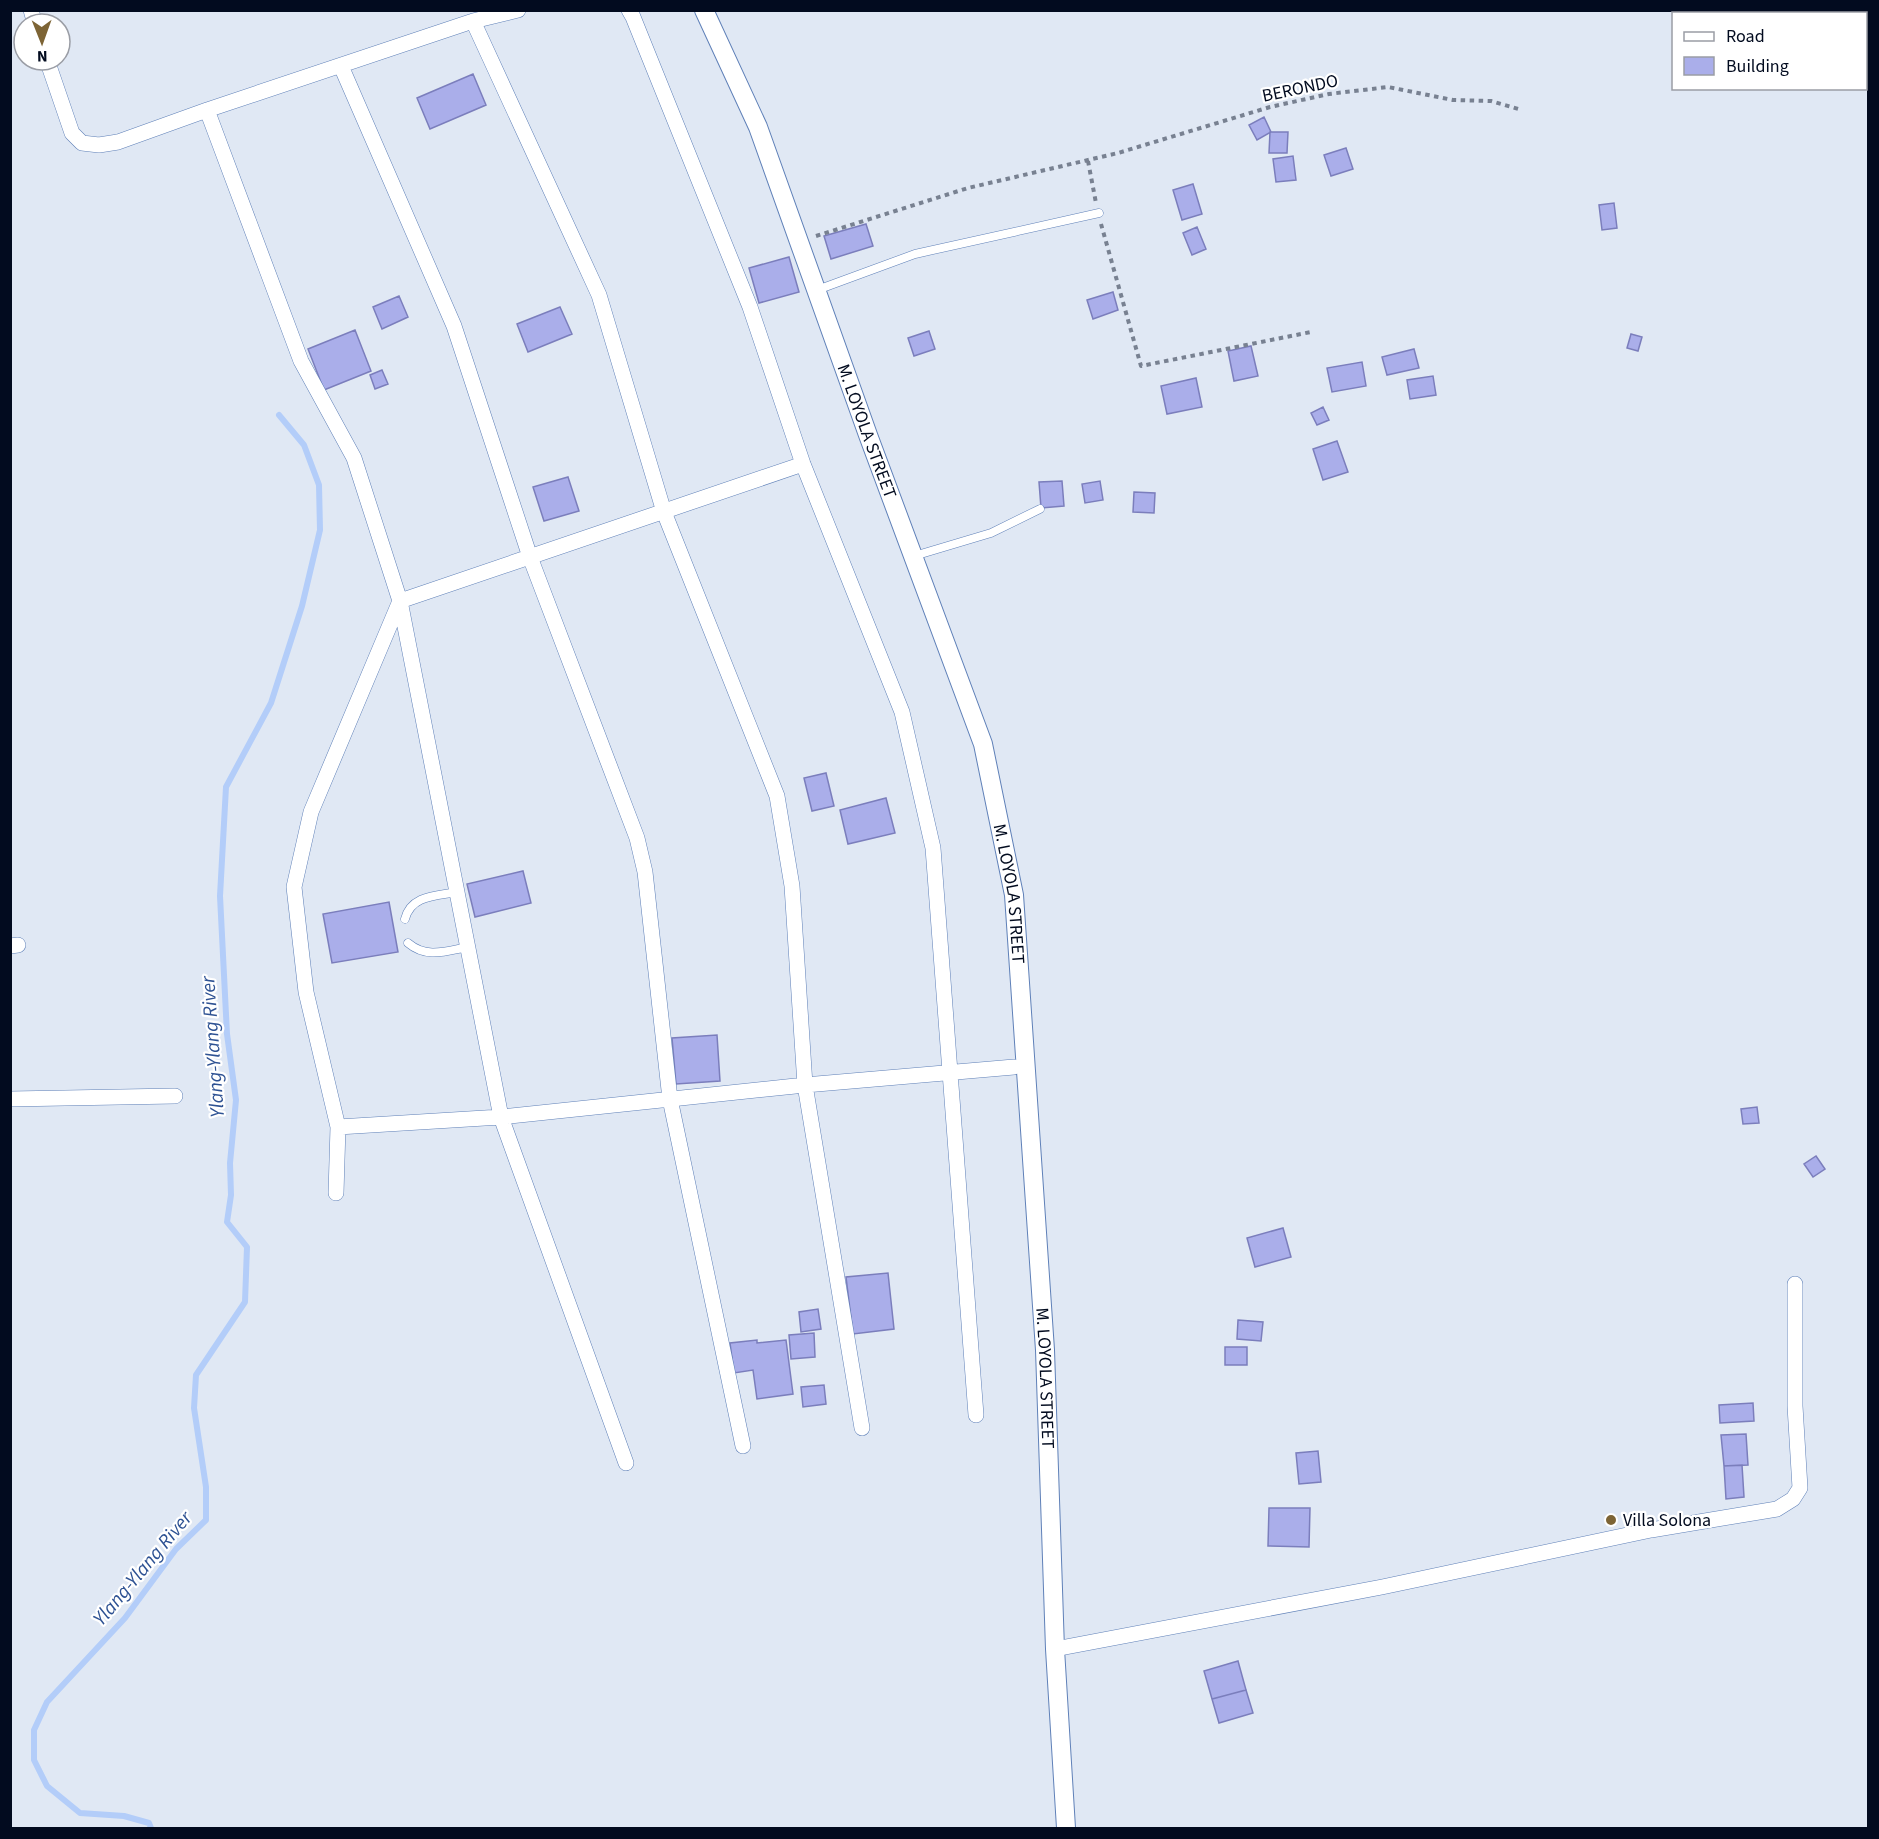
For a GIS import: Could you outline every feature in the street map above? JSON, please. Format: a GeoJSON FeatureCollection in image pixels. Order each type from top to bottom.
{"type":"FeatureCollection","features":[{"type":"Feature","properties":{"kind":"street"},"geometry":{"type":"LineString","coordinates":[[51,72],[72,133],[82,143],[99,145],[118,142],[473,21],[518,10]]}},
{"type":"Feature","properties":{"kind":"street"},"geometry":{"type":"LineString","coordinates":[[629,10],[750,307],[803,464],[903,712],[933,848],[976,1415]]}},
{"type":"Feature","properties":{"kind":"street","name":"M. LOYOLA STREET"},"geometry":{"type":"LineString","coordinates":[[704,10],[758,127],[983,744],[1014,895],[1045,1350],[1055,1649],[1066,1828]]}},
{"type":"Feature","properties":{"kind":"street"},"geometry":{"type":"LineString","coordinates":[[473,21],[599,296],[664,512],[777,796],[792,886],[805,1085],[862,1428]]}},
{"type":"Feature","properties":{"kind":"street"},"geometry":{"type":"LineString","coordinates":[[341,66],[454,326],[530,557],[637,837],[645,872],[670,1099],[743,1446]]}},
{"type":"Feature","properties":{"kind":"street"},"geometry":{"type":"LineString","coordinates":[[207,110],[301,361],[354,458],[400,601],[501,1117],[626,1463]]}},
{"type":"Feature","properties":{"kind":"street"},"geometry":{"type":"LineString","coordinates":[[336,1193],[338,1127],[306,992],[294,887],[311,812],[400,601],[803,464]]}},
{"type":"Feature","properties":{"kind":"street"},"geometry":{"type":"LineString","coordinates":[[338,1127],[501,1117],[805,1085],[1014,1067]]}},
{"type":"Feature","properties":{"kind":"street"},"geometry":{"type":"LineString","coordinates":[[10,1099],[175,1096]]}},
{"type":"Feature","properties":{"kind":"street"},"geometry":{"type":"LineString","coordinates":[[1055,1649],[1382,1587],[1652,1530],[1778,1509],[1793,1499],[1800,1488],[1795,1406],[1795,1284]]}},
{"type":"Feature","properties":{"kind":"lane"},"geometry":{"type":"LineString","coordinates":[[816,290],[915,254],[1099,213]]}},
{"type":"Feature","properties":{"kind":"lane"},"geometry":{"type":"LineString","coordinates":[[914,556],[991,533],[1040,509]]}},
{"type":"Feature","properties":{"kind":"lane"},"geometry":{"type":"LineString","coordinates":[[405,919],[408,908],[414,902],[457,892]]}},
{"type":"Feature","properties":{"kind":"lane"},"geometry":{"type":"LineString","coordinates":[[408,944],[418,951],[435,954],[468,947]]}},
{"type":"Feature","properties":{"kind":"path","name":"BERONDO"},"geometry":{"type":"LineString","coordinates":[[799,241],[968,188],[1088,161],[1270,107],[1329,94],[1388,87],[1453,100],[1491,101],[1522,110]]}},
{"type":"Feature","properties":{"kind":"path"},"geometry":{"type":"LineString","coordinates":[[1088,161],[1099,213],[1141,366],[1311,332]]}},
{"type":"Feature","properties":{"kind":"building"},"geometry":{"type":"Polygon","coordinates":[[[473,74],[486,105],[430,129],[417,98],[473,74]]]}},
{"type":"Feature","properties":{"kind":"building"},"geometry":{"type":"Polygon","coordinates":[[[1264,117],[1271,132],[1257,140],[1249,125],[1264,117]]]}},
{"type":"Feature","properties":{"kind":"building"},"geometry":{"type":"Polygon","coordinates":[[[1270,132],[1288,132],[1287,153],[1269,153],[1270,132]]]}},
{"type":"Feature","properties":{"kind":"building"},"geometry":{"type":"Polygon","coordinates":[[[1346,148],[1353,169],[1331,176],[1324,155],[1346,148]]]}},
{"type":"Feature","properties":{"kind":"building"},"geometry":{"type":"Polygon","coordinates":[[[1293,156],[1296,180],[1276,182],[1273,159],[1293,156]]]}},
{"type":"Feature","properties":{"kind":"building"},"geometry":{"type":"Polygon","coordinates":[[[1193,184],[1202,214],[1182,220],[1173,190],[1193,184]]]}},
{"type":"Feature","properties":{"kind":"building"},"geometry":{"type":"Polygon","coordinates":[[[1614,203],[1617,228],[1602,230],[1599,205],[1614,203]]]}},
{"type":"Feature","properties":{"kind":"building"},"geometry":{"type":"Polygon","coordinates":[[[866,224],[873,246],[831,259],[824,236],[866,224]]]}},
{"type":"Feature","properties":{"kind":"building"},"geometry":{"type":"Polygon","coordinates":[[[1197,227],[1206,249],[1192,255],[1183,233],[1197,227]]]}},
{"type":"Feature","properties":{"kind":"building"},"geometry":{"type":"Polygon","coordinates":[[[789,257],[799,292],[759,303],[749,268],[789,257]]]}},
{"type":"Feature","properties":{"kind":"building"},"geometry":{"type":"Polygon","coordinates":[[[1113,292],[1118,310],[1093,319],[1087,300],[1113,292]]]}},
{"type":"Feature","properties":{"kind":"building"},"geometry":{"type":"Polygon","coordinates":[[[399,296],[408,317],[382,329],[373,307],[399,296]]]}},
{"type":"Feature","properties":{"kind":"building"},"geometry":{"type":"Polygon","coordinates":[[[560,307],[572,334],[528,352],[517,324],[560,307]]]}},
{"type":"Feature","properties":{"kind":"building"},"geometry":{"type":"Polygon","coordinates":[[[355,330],[371,371],[324,390],[308,349],[355,330]]]}},
{"type":"Feature","properties":{"kind":"building"},"geometry":{"type":"Polygon","coordinates":[[[929,331],[935,349],[914,356],[908,338],[929,331]]]}},
{"type":"Feature","properties":{"kind":"building"},"geometry":{"type":"Polygon","coordinates":[[[1631,334],[1642,337],[1638,351],[1627,348],[1631,334]]]}},
{"type":"Feature","properties":{"kind":"building"},"geometry":{"type":"Polygon","coordinates":[[[1251,346],[1258,376],[1234,381],[1228,351],[1251,346]]]}},
{"type":"Feature","properties":{"kind":"building"},"geometry":{"type":"Polygon","coordinates":[[[1414,349],[1419,368],[1387,375],[1382,357],[1414,349]]]}},
{"type":"Feature","properties":{"kind":"building"},"geometry":{"type":"Polygon","coordinates":[[[1362,362],[1366,386],[1332,392],[1327,368],[1362,362]]]}},
{"type":"Feature","properties":{"kind":"building"},"geometry":{"type":"Polygon","coordinates":[[[382,370],[388,384],[375,389],[370,375],[382,370]]]}},
{"type":"Feature","properties":{"kind":"building"},"geometry":{"type":"Polygon","coordinates":[[[1433,376],[1436,395],[1410,399],[1407,380],[1433,376]]]}},
{"type":"Feature","properties":{"kind":"building"},"geometry":{"type":"Polygon","coordinates":[[[1196,378],[1202,407],[1167,414],[1161,386],[1196,378]]]}},
{"type":"Feature","properties":{"kind":"building"},"geometry":{"type":"Polygon","coordinates":[[[1323,407],[1329,420],[1317,425],[1311,413],[1323,407]]]}},
{"type":"Feature","properties":{"kind":"building"},"geometry":{"type":"Polygon","coordinates":[[[1337,441],[1348,472],[1323,480],[1313,449],[1337,441]]]}},
{"type":"Feature","properties":{"kind":"building"},"geometry":{"type":"Polygon","coordinates":[[[568,477],[579,511],[544,521],[533,487],[568,477]]]}},
{"type":"Feature","properties":{"kind":"building"},"geometry":{"type":"Polygon","coordinates":[[[1062,481],[1064,506],[1041,508],[1039,482],[1062,481]]]}},
{"type":"Feature","properties":{"kind":"building"},"geometry":{"type":"Polygon","coordinates":[[[1100,481],[1103,500],[1085,503],[1082,484],[1100,481]]]}},
{"type":"Feature","properties":{"kind":"building"},"geometry":{"type":"Polygon","coordinates":[[[1134,492],[1155,493],[1154,513],[1133,512],[1134,492]]]}},
{"type":"Feature","properties":{"kind":"building"},"geometry":{"type":"Polygon","coordinates":[[[826,773],[834,806],[812,811],[804,778],[826,773]]]}},
{"type":"Feature","properties":{"kind":"building"},"geometry":{"type":"Polygon","coordinates":[[[886,798],[895,833],[848,844],[840,810],[886,798]]]}},
{"type":"Feature","properties":{"kind":"building"},"geometry":{"type":"Polygon","coordinates":[[[523,871],[531,903],[475,917],[467,884],[523,871]]]}},
{"type":"Feature","properties":{"kind":"building"},"geometry":{"type":"Polygon","coordinates":[[[389,902],[398,952],[332,963],[323,914],[389,902]]]}},
{"type":"Feature","properties":{"kind":"building"},"geometry":{"type":"Polygon","coordinates":[[[717,1035],[720,1081],[676,1084],[672,1038],[717,1035]]]}},
{"type":"Feature","properties":{"kind":"building"},"geometry":{"type":"Polygon","coordinates":[[[1757,1107],[1759,1123],[1743,1124],[1741,1109],[1757,1107]]]}},
{"type":"Feature","properties":{"kind":"building"},"geometry":{"type":"Polygon","coordinates":[[[1816,1156],[1825,1169],[1813,1177],[1804,1164],[1816,1156]]]}},
{"type":"Feature","properties":{"kind":"building"},"geometry":{"type":"Polygon","coordinates":[[[1283,1228],[1291,1257],[1255,1267],[1247,1238],[1283,1228]]]}},
{"type":"Feature","properties":{"kind":"building"},"geometry":{"type":"Polygon","coordinates":[[[888,1273],[894,1329],[853,1334],[846,1277],[888,1273]]]}},
{"type":"Feature","properties":{"kind":"building"},"geometry":{"type":"Polygon","coordinates":[[[818,1309],[821,1329],[801,1332],[799,1312],[818,1309]]]}},
{"type":"Feature","properties":{"kind":"building"},"geometry":{"type":"Polygon","coordinates":[[[1238,1320],[1263,1322],[1261,1341],[1237,1339],[1238,1320]]]}},
{"type":"Feature","properties":{"kind":"building"},"geometry":{"type":"Polygon","coordinates":[[[814,1333],[815,1357],[791,1359],[789,1335],[814,1333]]]}},
{"type":"Feature","properties":{"kind":"building"},"geometry":{"type":"Polygon","coordinates":[[[757,1340],[757,1343],[786,1340],[793,1394],[757,1399],[753,1370],[734,1373],[730,1343],[757,1340]]]}},
{"type":"Feature","properties":{"kind":"building"},"geometry":{"type":"Polygon","coordinates":[[[1225,1347],[1247,1347],[1247,1365],[1225,1365],[1225,1347]]]}},
{"type":"Feature","properties":{"kind":"building"},"geometry":{"type":"Polygon","coordinates":[[[824,1385],[826,1404],[803,1407],[801,1387],[824,1385]]]}},
{"type":"Feature","properties":{"kind":"building"},"geometry":{"type":"Polygon","coordinates":[[[1753,1403],[1754,1421],[1720,1423],[1719,1405],[1753,1403]]]}},
{"type":"Feature","properties":{"kind":"building"},"geometry":{"type":"Polygon","coordinates":[[[1746,1434],[1748,1465],[1724,1466],[1721,1435],[1746,1434]]]}},
{"type":"Feature","properties":{"kind":"building"},"geometry":{"type":"Polygon","coordinates":[[[1318,1451],[1321,1482],[1299,1484],[1296,1453],[1318,1451]]]}},
{"type":"Feature","properties":{"kind":"building"},"geometry":{"type":"Polygon","coordinates":[[[1742,1465],[1744,1497],[1726,1499],[1724,1466],[1742,1465]]]}},
{"type":"Feature","properties":{"kind":"building"},"geometry":{"type":"Polygon","coordinates":[[[1269,1508],[1310,1508],[1309,1547],[1268,1546],[1269,1508]]]}},
{"type":"Feature","properties":{"kind":"building"},"geometry":{"type":"Polygon","coordinates":[[[1238,1661],[1246,1690],[1212,1699],[1204,1671],[1238,1661]]]}},
{"type":"Feature","properties":{"kind":"building"},"geometry":{"type":"Polygon","coordinates":[[[1246,1690],[1253,1713],[1219,1723],[1212,1699],[1246,1690]]]}},
{"type":"Feature","properties":{"kind":"waterway","name":"Ylang-Ylang River"},"geometry":{"type":"LineString","coordinates":[[151,1828],[149,1823],[124,1816],[80,1813],[47,1786],[34,1760],[34,1730],[47,1702],[125,1618],[176,1549],[206,1520],[206,1487],[194,1408],[196,1375],[245,1302],[247,1247],[227,1222],[231,1195],[230,1163],[236,1100],[227,1034],[220,896],[226,787],[271,703],[302,606],[320,530],[319,485],[304,445],[279,415]]}},
{"type":"Feature","properties":{"kind":"place","name":"Villa Solona"},"geometry":{"type":"Point","coordinates":[1611,1520]}}]}
